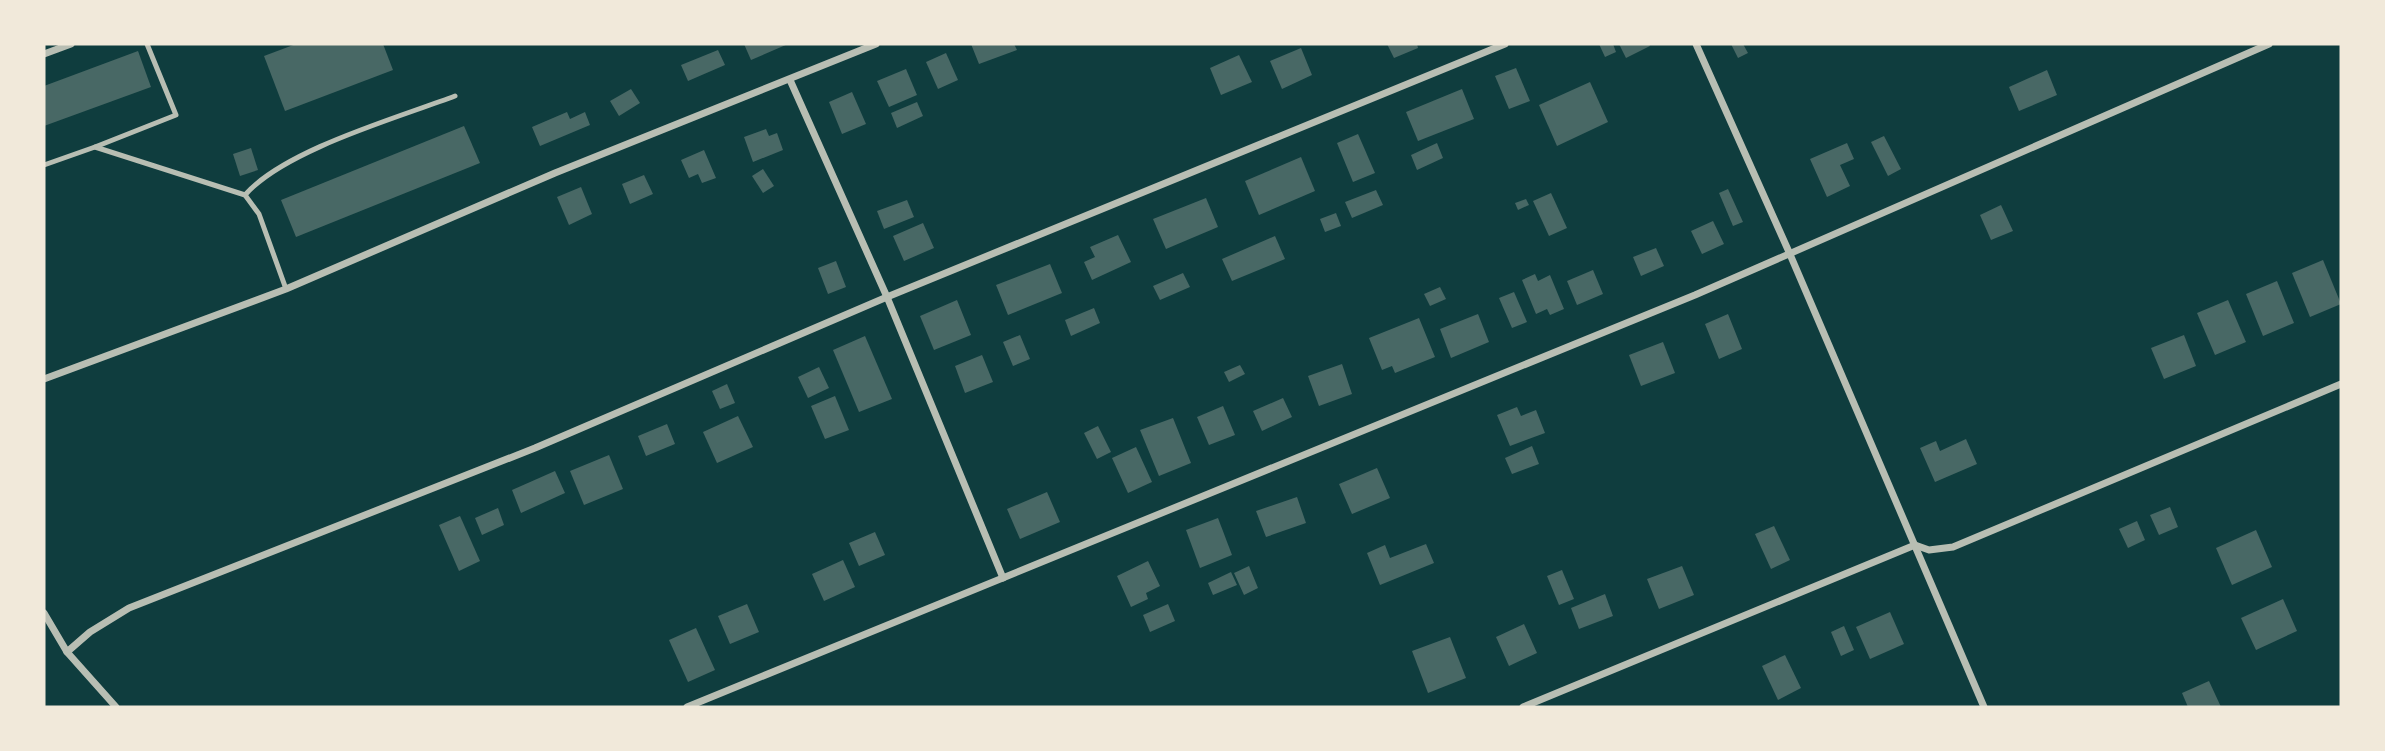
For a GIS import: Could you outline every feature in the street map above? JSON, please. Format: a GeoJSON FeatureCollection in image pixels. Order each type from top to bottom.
{"type":"FeatureCollection","features":[{"type":"Feature","properties":{"kind":"street"},"geometry":{"type":"LineString","coordinates":[[44,54],[71,44]]}},
{"type":"Feature","properties":{"kind":"street"},"geometry":{"type":"LineString","coordinates":[[44,379],[286,289],[555,173],[876,44]]}},
{"type":"Feature","properties":{"kind":"street"},"geometry":{"type":"LineString","coordinates":[[67,652],[90,632],[129,608],[535,448],[887,297],[1505,44]]}},
{"type":"Feature","properties":{"kind":"street"},"geometry":{"type":"LineString","coordinates":[[1696,44],[1789,252],[1984,707]]}},
{"type":"Feature","properties":{"kind":"street"},"geometry":{"type":"LineString","coordinates":[[687,707],[1708,290],[1772,263],[1789,252],[2269,44]]}},
{"type":"Feature","properties":{"kind":"street"},"geometry":{"type":"LineString","coordinates":[[790,80],[887,297],[1003,578]]}},
{"type":"Feature","properties":{"kind":"street"},"geometry":{"type":"LineString","coordinates":[[1523,707],[1915,545],[1929,550],[1953,547],[2341,384]]}},
{"type":"Feature","properties":{"kind":"street"},"geometry":{"type":"LineString","coordinates":[[44,613],[67,652],[116,707]]}},
{"type":"Feature","properties":{"kind":"lane"},"geometry":{"type":"LineString","coordinates":[[44,165],[176,115],[147,44]]}},
{"type":"Feature","properties":{"kind":"lane"},"geometry":{"type":"LineString","coordinates":[[246,195],[255,183],[295,158],[455,96]]}},
{"type":"Feature","properties":{"kind":"lane"},"geometry":{"type":"LineString","coordinates":[[95,147],[246,195],[259,214],[286,289]]}},
{"type":"Feature","properties":{"kind":"building"},"geometry":{"type":"Polygon","coordinates":[[[296,44],[383,44],[393,70],[285,111],[264,56],[296,44]]]}},
{"type":"Feature","properties":{"kind":"building"},"geometry":{"type":"Polygon","coordinates":[[[744,44],[788,44],[751,60],[744,44]]]}},
{"type":"Feature","properties":{"kind":"building"},"geometry":{"type":"Polygon","coordinates":[[[971,44],[1014,44],[1017,50],[979,64],[971,44]]]}},
{"type":"Feature","properties":{"kind":"building"},"geometry":{"type":"Polygon","coordinates":[[[1387,44],[1417,44],[1418,48],[1394,58],[1387,44]]]}},
{"type":"Feature","properties":{"kind":"building"},"geometry":{"type":"Polygon","coordinates":[[[1599,44],[1613,44],[1616,52],[1605,57],[1599,44]]]}},
{"type":"Feature","properties":{"kind":"building"},"geometry":{"type":"Polygon","coordinates":[[[1619,44],[1649,44],[1650,46],[1626,58],[1619,44]]]}},
{"type":"Feature","properties":{"kind":"building"},"geometry":{"type":"Polygon","coordinates":[[[1731,44],[1743,44],[1748,53],[1738,58],[1731,44]]]}},
{"type":"Feature","properties":{"kind":"building"},"geometry":{"type":"Polygon","coordinates":[[[1301,48],[1312,75],[1282,89],[1270,61],[1301,48]]]}},
{"type":"Feature","properties":{"kind":"building"},"geometry":{"type":"Polygon","coordinates":[[[718,50],[725,65],[688,81],[681,65],[718,50]]]}},
{"type":"Feature","properties":{"kind":"building"},"geometry":{"type":"Polygon","coordinates":[[[138,51],[151,87],[44,126],[44,86],[138,51]]]}},
{"type":"Feature","properties":{"kind":"building"},"geometry":{"type":"Polygon","coordinates":[[[946,53],[958,80],[938,89],[926,62],[946,53]]]}},
{"type":"Feature","properties":{"kind":"building"},"geometry":{"type":"Polygon","coordinates":[[[1239,55],[1252,82],[1221,95],[1210,68],[1239,55]]]}},
{"type":"Feature","properties":{"kind":"building"},"geometry":{"type":"Polygon","coordinates":[[[1516,68],[1530,101],[1509,109],[1495,76],[1516,68]]]}},
{"type":"Feature","properties":{"kind":"building"},"geometry":{"type":"Polygon","coordinates":[[[906,69],[917,95],[889,107],[877,81],[906,69]]]}},
{"type":"Feature","properties":{"kind":"building"},"geometry":{"type":"Polygon","coordinates":[[[2047,70],[2057,95],[2019,111],[2009,87],[2047,70]]]}},
{"type":"Feature","properties":{"kind":"building"},"geometry":{"type":"Polygon","coordinates":[[[1590,82],[1608,122],[1557,146],[1539,105],[1590,82]]]}},
{"type":"Feature","properties":{"kind":"building"},"geometry":{"type":"Polygon","coordinates":[[[631,89],[640,103],[619,116],[610,101],[631,89]]]}},
{"type":"Feature","properties":{"kind":"building"},"geometry":{"type":"Polygon","coordinates":[[[1462,89],[1474,119],[1418,141],[1406,112],[1462,89]]]}},
{"type":"Feature","properties":{"kind":"building"},"geometry":{"type":"Polygon","coordinates":[[[852,92],[866,124],[842,134],[829,102],[852,92]]]}},
{"type":"Feature","properties":{"kind":"building"},"geometry":{"type":"Polygon","coordinates":[[[917,102],[923,116],[897,128],[891,113],[917,102]]]}},
{"type":"Feature","properties":{"kind":"building"},"geometry":{"type":"Polygon","coordinates":[[[567,112],[570,119],[585,112],[590,125],[540,146],[532,127],[567,112]]]}},
{"type":"Feature","properties":{"kind":"building"},"geometry":{"type":"Polygon","coordinates":[[[464,126],[480,163],[296,237],[281,200],[464,126]]]}},
{"type":"Feature","properties":{"kind":"building"},"geometry":{"type":"Polygon","coordinates":[[[766,129],[769,136],[777,133],[783,150],[753,162],[744,137],[766,129]]]}},
{"type":"Feature","properties":{"kind":"building"},"geometry":{"type":"Polygon","coordinates":[[[1358,134],[1375,173],[1353,182],[1337,143],[1358,134]]]}},
{"type":"Feature","properties":{"kind":"building"},"geometry":{"type":"Polygon","coordinates":[[[1884,136],[1901,169],[1888,176],[1871,142],[1884,136]]]}},
{"type":"Feature","properties":{"kind":"building"},"geometry":{"type":"Polygon","coordinates":[[[1437,143],[1443,158],[1417,170],[1411,155],[1437,143]]]}},
{"type":"Feature","properties":{"kind":"building"},"geometry":{"type":"Polygon","coordinates":[[[1847,143],[1854,159],[1840,165],[1850,186],[1827,197],[1810,159],[1847,143]]]}},
{"type":"Feature","properties":{"kind":"building"},"geometry":{"type":"Polygon","coordinates":[[[251,148],[258,170],[240,176],[233,154],[251,148]]]}},
{"type":"Feature","properties":{"kind":"building"},"geometry":{"type":"Polygon","coordinates":[[[704,150],[716,178],[702,183],[698,174],[689,178],[681,160],[704,150]]]}},
{"type":"Feature","properties":{"kind":"building"},"geometry":{"type":"Polygon","coordinates":[[[1301,157],[1315,191],[1259,215],[1245,181],[1301,157]]]}},
{"type":"Feature","properties":{"kind":"building"},"geometry":{"type":"Polygon","coordinates":[[[763,169],[774,186],[763,193],[752,176],[763,169]]]}},
{"type":"Feature","properties":{"kind":"building"},"geometry":{"type":"Polygon","coordinates":[[[644,175],[653,194],[630,204],[622,184],[644,175]]]}},
{"type":"Feature","properties":{"kind":"building"},"geometry":{"type":"Polygon","coordinates":[[[581,187],[592,214],[569,225],[557,197],[581,187]]]}},
{"type":"Feature","properties":{"kind":"building"},"geometry":{"type":"Polygon","coordinates":[[[1728,189],[1743,222],[1733,226],[1719,193],[1728,189]]]}},
{"type":"Feature","properties":{"kind":"building"},"geometry":{"type":"Polygon","coordinates":[[[1376,190],[1383,205],[1352,218],[1345,202],[1376,190]]]}},
{"type":"Feature","properties":{"kind":"building"},"geometry":{"type":"Polygon","coordinates":[[[1551,193],[1567,228],[1549,236],[1533,201],[1551,193]]]}},
{"type":"Feature","properties":{"kind":"building"},"geometry":{"type":"Polygon","coordinates":[[[1206,198],[1218,227],[1166,249],[1153,219],[1206,198]]]}},
{"type":"Feature","properties":{"kind":"building"},"geometry":{"type":"Polygon","coordinates":[[[1526,199],[1529,205],[1518,210],[1515,203],[1526,199]]]}},
{"type":"Feature","properties":{"kind":"building"},"geometry":{"type":"Polygon","coordinates":[[[907,200],[914,217],[884,229],[877,211],[907,200]]]}},
{"type":"Feature","properties":{"kind":"building"},"geometry":{"type":"Polygon","coordinates":[[[2001,205],[2013,231],[1991,240],[1980,215],[2001,205]]]}},
{"type":"Feature","properties":{"kind":"building"},"geometry":{"type":"Polygon","coordinates":[[[1336,213],[1341,226],[1325,232],[1320,219],[1336,213]]]}},
{"type":"Feature","properties":{"kind":"building"},"geometry":{"type":"Polygon","coordinates":[[[1713,221],[1724,244],[1702,254],[1691,231],[1713,221]]]}},
{"type":"Feature","properties":{"kind":"building"},"geometry":{"type":"Polygon","coordinates":[[[923,223],[934,248],[904,261],[893,236],[923,223]]]}},
{"type":"Feature","properties":{"kind":"building"},"geometry":{"type":"Polygon","coordinates":[[[1118,235],[1131,262],[1092,280],[1084,262],[1095,257],[1090,247],[1118,235]]]}},
{"type":"Feature","properties":{"kind":"building"},"geometry":{"type":"Polygon","coordinates":[[[1275,236],[1285,259],[1232,281],[1222,259],[1275,236]]]}},
{"type":"Feature","properties":{"kind":"building"},"geometry":{"type":"Polygon","coordinates":[[[1656,248],[1664,266],[1641,276],[1633,257],[1656,248]]]}},
{"type":"Feature","properties":{"kind":"building"},"geometry":{"type":"Polygon","coordinates":[[[2323,260],[2341,304],[2310,317],[2292,273],[2323,260]]]}},
{"type":"Feature","properties":{"kind":"building"},"geometry":{"type":"Polygon","coordinates":[[[836,261],[846,287],[828,294],[818,268],[836,261]]]}},
{"type":"Feature","properties":{"kind":"building"},"geometry":{"type":"Polygon","coordinates":[[[1050,264],[1062,293],[1008,315],[996,285],[1050,264]]]}},
{"type":"Feature","properties":{"kind":"building"},"geometry":{"type":"Polygon","coordinates":[[[1593,270],[1603,294],[1577,305],[1567,281],[1593,270]]]}},
{"type":"Feature","properties":{"kind":"building"},"geometry":{"type":"Polygon","coordinates":[[[1183,273],[1190,287],[1160,300],[1153,286],[1183,273]]]}},
{"type":"Feature","properties":{"kind":"building"},"geometry":{"type":"Polygon","coordinates":[[[1535,274],[1538,281],[1550,275],[1564,309],[1550,315],[1547,309],[1536,314],[1522,280],[1535,274]]]}},
{"type":"Feature","properties":{"kind":"building"},"geometry":{"type":"Polygon","coordinates":[[[2277,281],[2294,323],[2263,336],[2246,294],[2277,281]]]}},
{"type":"Feature","properties":{"kind":"building"},"geometry":{"type":"Polygon","coordinates":[[[1440,287],[1446,299],[1430,306],[1424,294],[1440,287]]]}},
{"type":"Feature","properties":{"kind":"building"},"geometry":{"type":"Polygon","coordinates":[[[1514,292],[1527,322],[1512,328],[1499,298],[1514,292]]]}},
{"type":"Feature","properties":{"kind":"building"},"geometry":{"type":"Polygon","coordinates":[[[957,300],[971,335],[934,350],[920,316],[957,300]]]}},
{"type":"Feature","properties":{"kind":"building"},"geometry":{"type":"Polygon","coordinates":[[[2228,300],[2246,342],[2215,355],[2197,313],[2228,300]]]}},
{"type":"Feature","properties":{"kind":"building"},"geometry":{"type":"Polygon","coordinates":[[[1094,308],[1100,323],[1071,336],[1065,320],[1094,308]]]}},
{"type":"Feature","properties":{"kind":"building"},"geometry":{"type":"Polygon","coordinates":[[[1478,314],[1489,342],[1451,358],[1440,329],[1478,314]]]}},
{"type":"Feature","properties":{"kind":"building"},"geometry":{"type":"Polygon","coordinates":[[[1728,314],[1742,349],[1719,359],[1705,324],[1728,314]]]}},
{"type":"Feature","properties":{"kind":"building"},"geometry":{"type":"Polygon","coordinates":[[[1419,318],[1435,357],[1395,373],[1392,366],[1382,370],[1369,338],[1419,318]]]}},
{"type":"Feature","properties":{"kind":"building"},"geometry":{"type":"Polygon","coordinates":[[[1020,335],[1030,359],[1013,366],[1003,342],[1020,335]]]}},
{"type":"Feature","properties":{"kind":"building"},"geometry":{"type":"Polygon","coordinates":[[[2184,335],[2196,366],[2164,379],[2151,348],[2184,335]]]}},
{"type":"Feature","properties":{"kind":"building"},"geometry":{"type":"Polygon","coordinates":[[[865,336],[892,399],[859,412],[833,350],[865,336]]]}},
{"type":"Feature","properties":{"kind":"building"},"geometry":{"type":"Polygon","coordinates":[[[1663,342],[1675,373],[1641,386],[1629,355],[1663,342]]]}},
{"type":"Feature","properties":{"kind":"building"},"geometry":{"type":"Polygon","coordinates":[[[982,355],[993,382],[965,393],[955,366],[982,355]]]}},
{"type":"Feature","properties":{"kind":"building"},"geometry":{"type":"Polygon","coordinates":[[[1342,364],[1352,394],[1319,406],[1308,376],[1342,364]]]}},
{"type":"Feature","properties":{"kind":"building"},"geometry":{"type":"Polygon","coordinates":[[[1240,365],[1245,374],[1229,382],[1224,372],[1240,365]]]}},
{"type":"Feature","properties":{"kind":"building"},"geometry":{"type":"Polygon","coordinates":[[[819,367],[829,388],[808,398],[798,377],[819,367]]]}},
{"type":"Feature","properties":{"kind":"building"},"geometry":{"type":"Polygon","coordinates":[[[727,384],[735,403],[720,409],[712,391],[727,384]]]}},
{"type":"Feature","properties":{"kind":"building"},"geometry":{"type":"Polygon","coordinates":[[[835,396],[849,430],[825,439],[811,406],[835,396]]]}},
{"type":"Feature","properties":{"kind":"building"},"geometry":{"type":"Polygon","coordinates":[[[1283,398],[1292,417],[1262,431],[1253,411],[1283,398]]]}},
{"type":"Feature","properties":{"kind":"building"},"geometry":{"type":"Polygon","coordinates":[[[1223,406],[1235,435],[1209,445],[1197,417],[1223,406]]]}},
{"type":"Feature","properties":{"kind":"building"},"geometry":{"type":"Polygon","coordinates":[[[1517,407],[1521,416],[1536,410],[1545,433],[1510,446],[1497,415],[1517,407]]]}},
{"type":"Feature","properties":{"kind":"building"},"geometry":{"type":"Polygon","coordinates":[[[738,416],[753,447],[717,463],[703,432],[738,416]]]}},
{"type":"Feature","properties":{"kind":"building"},"geometry":{"type":"Polygon","coordinates":[[[1173,418],[1191,463],[1159,476],[1140,430],[1173,418]]]}},
{"type":"Feature","properties":{"kind":"building"},"geometry":{"type":"Polygon","coordinates":[[[667,424],[675,444],[646,456],[638,436],[667,424]]]}},
{"type":"Feature","properties":{"kind":"building"},"geometry":{"type":"Polygon","coordinates":[[[1098,426],[1111,452],[1097,459],[1084,433],[1098,426]]]}},
{"type":"Feature","properties":{"kind":"building"},"geometry":{"type":"Polygon","coordinates":[[[1966,439],[1977,464],[1935,482],[1920,448],[1936,441],[1940,451],[1966,439]]]}},
{"type":"Feature","properties":{"kind":"building"},"geometry":{"type":"Polygon","coordinates":[[[1532,446],[1539,464],[1512,474],[1505,458],[1532,446]]]}},
{"type":"Feature","properties":{"kind":"building"},"geometry":{"type":"Polygon","coordinates":[[[1136,447],[1152,482],[1128,493],[1112,458],[1136,447]]]}},
{"type":"Feature","properties":{"kind":"building"},"geometry":{"type":"Polygon","coordinates":[[[609,455],[623,489],[584,505],[570,471],[609,455]]]}},
{"type":"Feature","properties":{"kind":"building"},"geometry":{"type":"Polygon","coordinates":[[[1377,468],[1390,498],[1352,514],[1339,484],[1377,468]]]}},
{"type":"Feature","properties":{"kind":"building"},"geometry":{"type":"Polygon","coordinates":[[[555,471],[565,493],[521,513],[512,490],[555,471]]]}},
{"type":"Feature","properties":{"kind":"building"},"geometry":{"type":"Polygon","coordinates":[[[1047,492],[1060,522],[1020,539],[1007,509],[1047,492]]]}},
{"type":"Feature","properties":{"kind":"building"},"geometry":{"type":"Polygon","coordinates":[[[1297,497],[1306,523],[1266,537],[1256,511],[1297,497]]]}},
{"type":"Feature","properties":{"kind":"building"},"geometry":{"type":"Polygon","coordinates":[[[2170,507],[2178,527],[2159,535],[2150,515],[2170,507]]]}},
{"type":"Feature","properties":{"kind":"building"},"geometry":{"type":"Polygon","coordinates":[[[498,508],[504,525],[482,535],[475,518],[498,508]]]}},
{"type":"Feature","properties":{"kind":"building"},"geometry":{"type":"Polygon","coordinates":[[[460,516],[480,561],[459,571],[439,525],[460,516]]]}},
{"type":"Feature","properties":{"kind":"building"},"geometry":{"type":"Polygon","coordinates":[[[1218,518],[1232,555],[1200,568],[1186,530],[1218,518]]]}},
{"type":"Feature","properties":{"kind":"building"},"geometry":{"type":"Polygon","coordinates":[[[2137,521],[2145,540],[2128,548],[2119,529],[2137,521]]]}},
{"type":"Feature","properties":{"kind":"building"},"geometry":{"type":"Polygon","coordinates":[[[1774,526],[1790,560],[1771,569],[1755,534],[1774,526]]]}},
{"type":"Feature","properties":{"kind":"building"},"geometry":{"type":"Polygon","coordinates":[[[2256,530],[2272,567],[2232,585],[2216,548],[2256,530]]]}},
{"type":"Feature","properties":{"kind":"building"},"geometry":{"type":"Polygon","coordinates":[[[875,532],[885,555],[859,566],[849,543],[875,532]]]}},
{"type":"Feature","properties":{"kind":"building"},"geometry":{"type":"Polygon","coordinates":[[[1426,544],[1434,563],[1380,585],[1367,553],[1385,545],[1390,558],[1426,544]]]}},
{"type":"Feature","properties":{"kind":"building"},"geometry":{"type":"Polygon","coordinates":[[[843,560],[855,587],[824,601],[812,574],[843,560]]]}},
{"type":"Feature","properties":{"kind":"building"},"geometry":{"type":"Polygon","coordinates":[[[1148,561],[1160,586],[1146,593],[1148,599],[1131,607],[1117,576],[1148,561]]]}},
{"type":"Feature","properties":{"kind":"building"},"geometry":{"type":"Polygon","coordinates":[[[1249,566],[1258,588],[1244,595],[1234,573],[1249,566]]]}},
{"type":"Feature","properties":{"kind":"building"},"geometry":{"type":"Polygon","coordinates":[[[1682,566],[1694,595],[1659,609],[1647,579],[1682,566]]]}},
{"type":"Feature","properties":{"kind":"building"},"geometry":{"type":"Polygon","coordinates":[[[1562,570],[1574,599],[1559,605],[1547,576],[1562,570]]]}},
{"type":"Feature","properties":{"kind":"building"},"geometry":{"type":"Polygon","coordinates":[[[1231,572],[1237,585],[1213,595],[1208,583],[1231,572]]]}},
{"type":"Feature","properties":{"kind":"building"},"geometry":{"type":"Polygon","coordinates":[[[1605,594],[1613,616],[1579,629],[1571,608],[1605,594]]]}},
{"type":"Feature","properties":{"kind":"building"},"geometry":{"type":"Polygon","coordinates":[[[2283,599],[2297,631],[2256,650],[2241,618],[2283,599]]]}},
{"type":"Feature","properties":{"kind":"building"},"geometry":{"type":"Polygon","coordinates":[[[747,604],[759,632],[730,644],[718,616],[747,604]]]}},
{"type":"Feature","properties":{"kind":"building"},"geometry":{"type":"Polygon","coordinates":[[[1168,604],[1175,621],[1150,632],[1143,615],[1168,604]]]}},
{"type":"Feature","properties":{"kind":"building"},"geometry":{"type":"Polygon","coordinates":[[[1890,612],[1904,644],[1870,659],[1856,627],[1890,612]]]}},
{"type":"Feature","properties":{"kind":"building"},"geometry":{"type":"Polygon","coordinates":[[[1524,624],[1537,653],[1509,666],[1496,637],[1524,624]]]}},
{"type":"Feature","properties":{"kind":"building"},"geometry":{"type":"Polygon","coordinates":[[[1844,626],[1854,650],[1841,656],[1831,632],[1844,626]]]}},
{"type":"Feature","properties":{"kind":"building"},"geometry":{"type":"Polygon","coordinates":[[[696,628],[715,670],[688,682],[669,640],[696,628]]]}},
{"type":"Feature","properties":{"kind":"building"},"geometry":{"type":"Polygon","coordinates":[[[1450,637],[1466,678],[1428,693],[1412,651],[1450,637]]]}},
{"type":"Feature","properties":{"kind":"building"},"geometry":{"type":"Polygon","coordinates":[[[1785,655],[1801,688],[1778,700],[1762,666],[1785,655]]]}},
{"type":"Feature","properties":{"kind":"building"},"geometry":{"type":"Polygon","coordinates":[[[2209,681],[2221,707],[2188,707],[2182,693],[2209,681]]]}}]}
